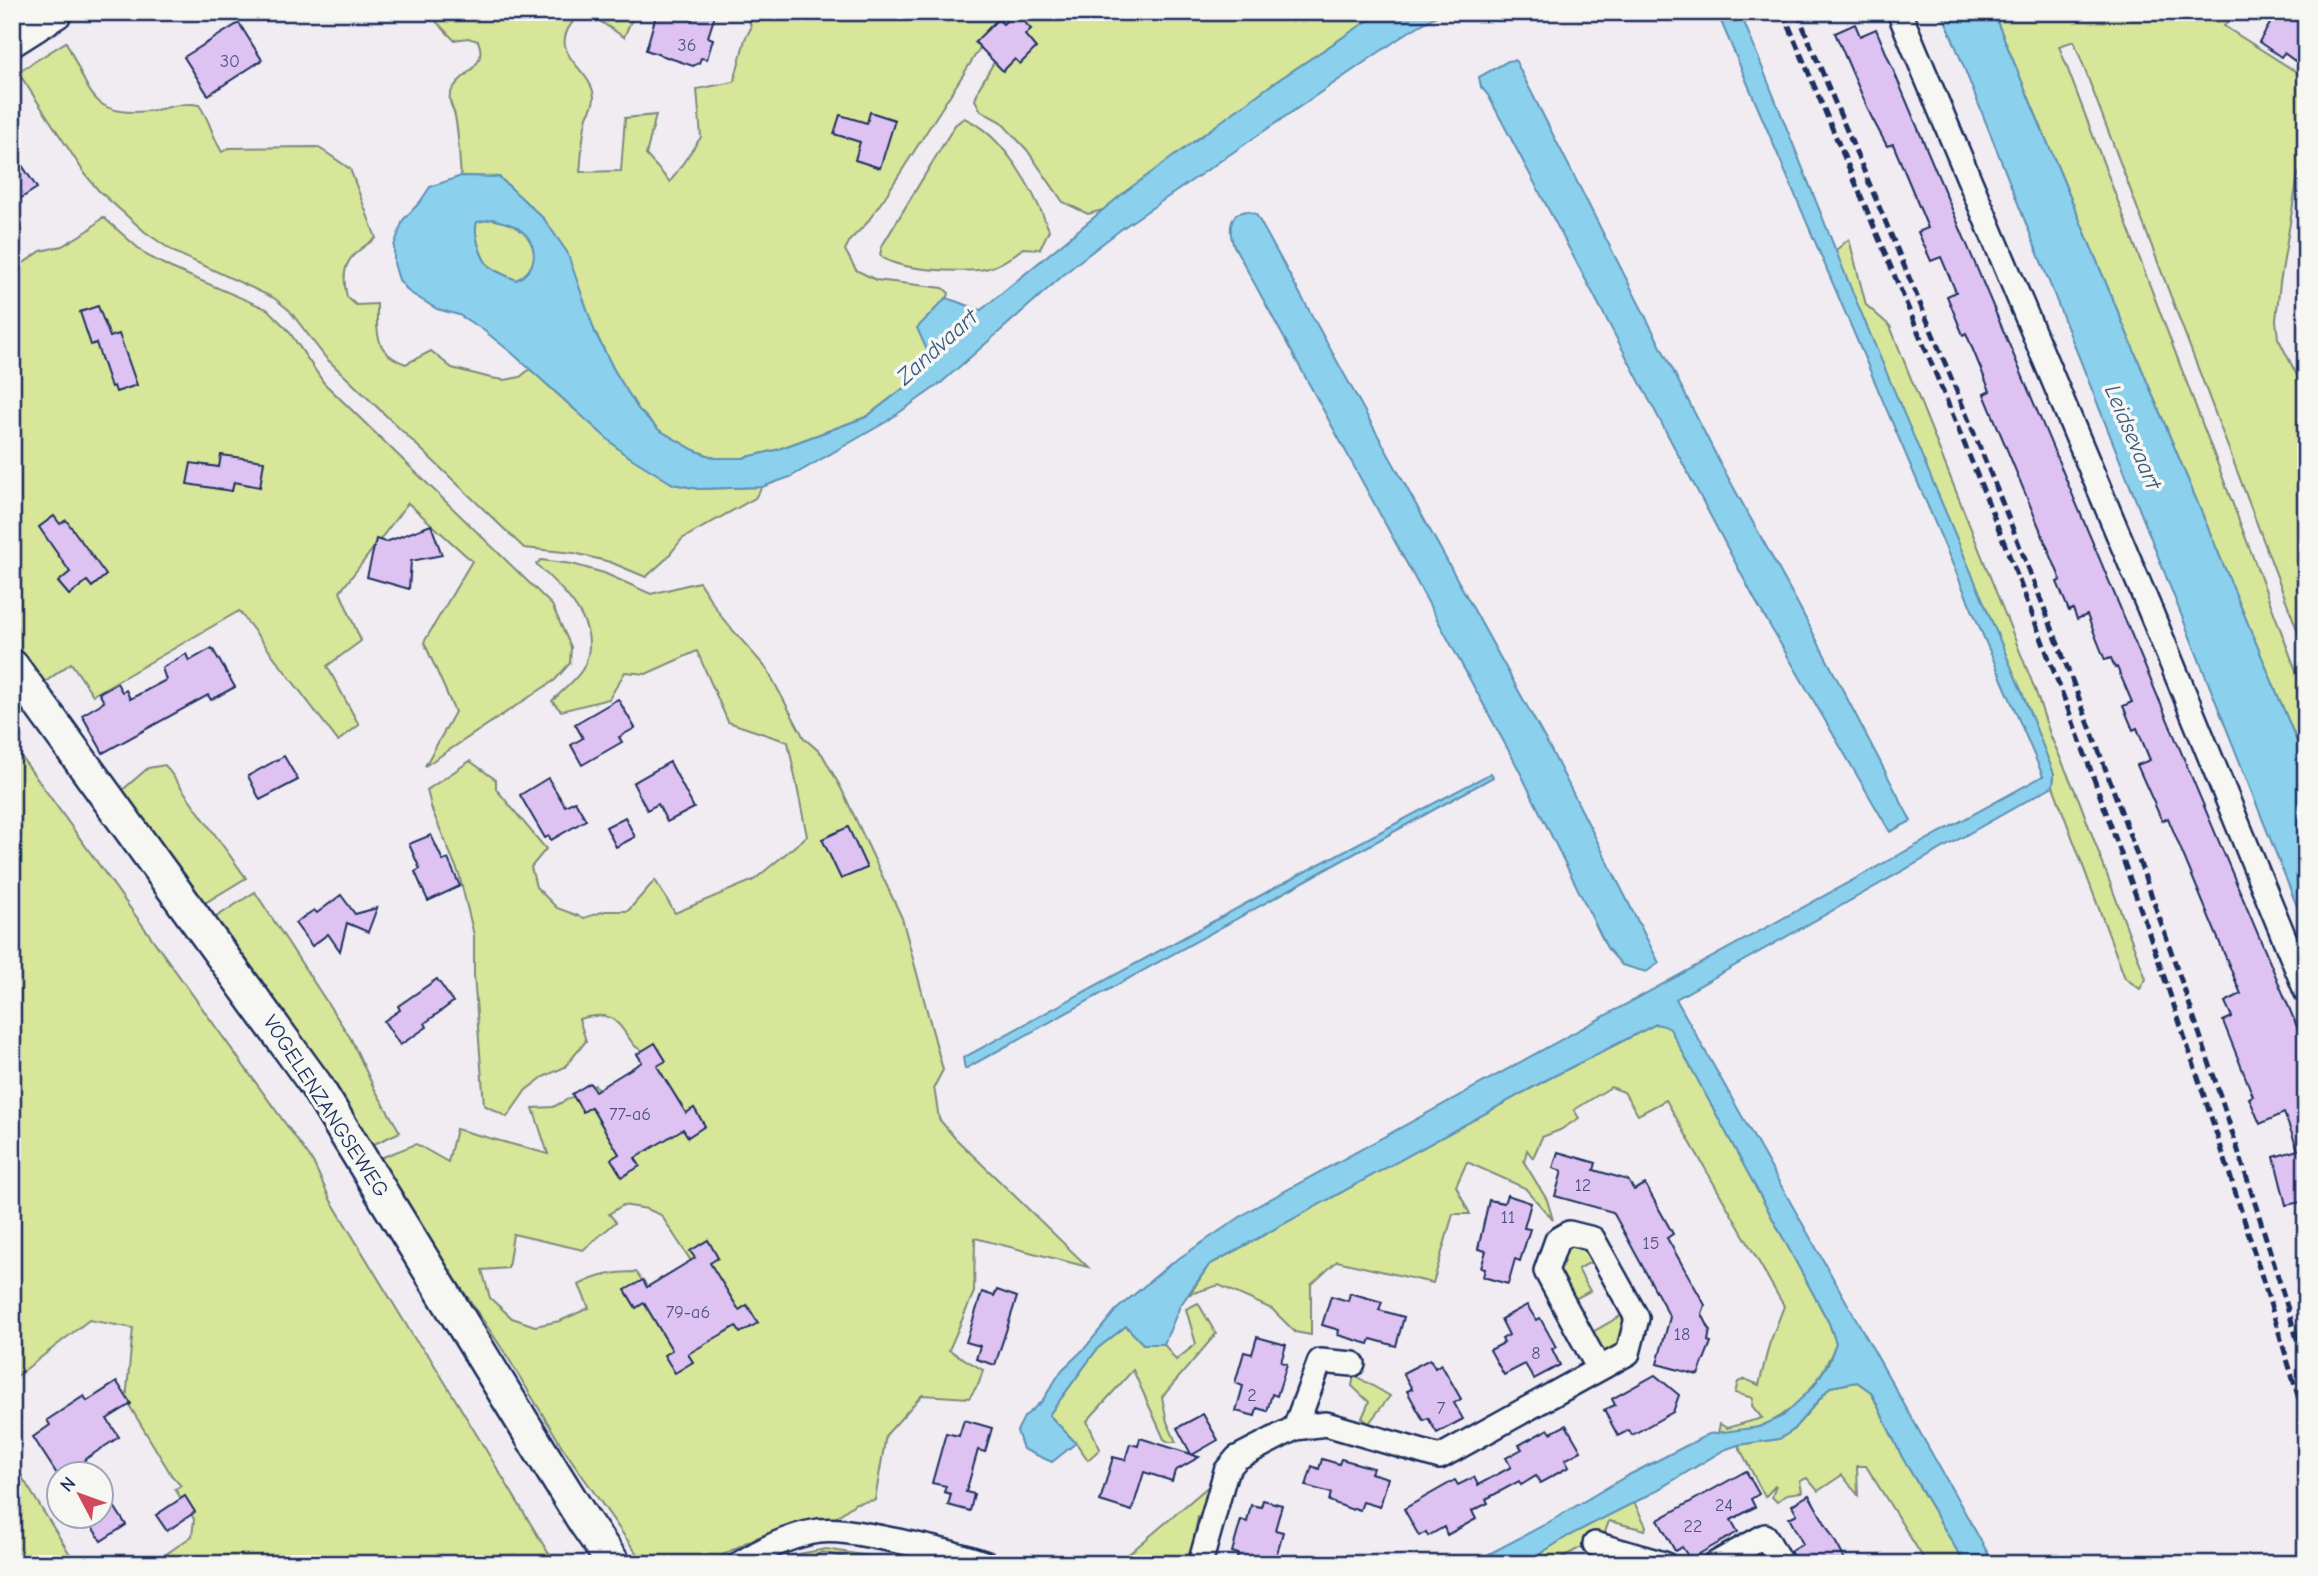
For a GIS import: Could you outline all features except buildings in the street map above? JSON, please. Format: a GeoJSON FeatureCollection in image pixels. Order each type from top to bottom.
{"type":"FeatureCollection","features":[{"type":"Feature","properties":{"kind":"main road"},"geometry":{"type":"LineString","coordinates":[[12,40],[56,12]]}},
{"type":"Feature","properties":{"kind":"main road","name":"VOGELENZANGSEWEG"},"geometry":{"type":"LineString","coordinates":[[12,666],[315,1084],[555,1475],[614,1564]]}},
{"type":"Feature","properties":{"kind":"street"},"geometry":{"type":"LineString","coordinates":[[1899,12],[2150,610],[2306,991]]}},
{"type":"Feature","properties":{"kind":"street"},"geometry":{"type":"LineString","coordinates":[[1200,1564],[1226,1471],[1237,1458],[1295,1428],[1326,1424],[1440,1457],[1628,1353],[1637,1318],[1593,1240],[1569,1233],[1557,1240],[1546,1271],[1599,1369]]}},
{"type":"Feature","properties":{"kind":"street"},"geometry":{"type":"LineString","coordinates":[[1295,1428],[1320,1361],[1353,1364]]}},
{"type":"Feature","properties":{"kind":"street"},"geometry":{"type":"LineString","coordinates":[[739,1564],[791,1538],[839,1530],[946,1550],[987,1564]]}},
{"type":"Feature","properties":{"kind":"street"},"geometry":{"type":"LineString","coordinates":[[1715,1564],[1765,1536],[1781,1564]]}},
{"type":"Feature","properties":{"kind":"street"},"geometry":{"type":"LineString","coordinates":[[1595,1544],[1664,1564]]}},
{"type":"Feature","properties":{"kind":"green space"},"geometry":{"type":"Polygon","coordinates":[[[427,12],[635,12],[624,37],[598,20],[578,16],[568,29],[566,50],[591,86],[594,97],[585,124],[580,172],[621,171],[625,118],[656,115],[646,155],[670,182],[701,137],[697,89],[734,82],[745,39],[751,28],[749,19],[741,12],[1003,12],[885,197],[845,250],[856,270],[876,280],[943,288],[949,293],[932,359],[909,384],[866,417],[776,450],[743,458],[715,458],[694,450],[659,430],[638,409],[614,370],[544,219],[499,177],[461,176],[450,95],[480,58],[480,50],[478,41],[468,38],[454,40],[427,12]]]}},
{"type":"Feature","properties":{"kind":"green space"},"geometry":{"type":"Polygon","coordinates":[[[1023,12],[1381,12],[1271,85],[1103,210],[1088,214],[1063,202],[1027,150],[1001,122],[981,111],[975,100],[979,88],[1023,12]]]}},
{"type":"Feature","properties":{"kind":"green space"},"geometry":{"type":"Polygon","coordinates":[[[1993,12],[2236,12],[2224,26],[2306,78],[2306,163],[2298,175],[2276,320],[2278,338],[2306,393],[2306,653],[2074,41],[2059,46],[2306,697],[2306,763],[1993,12]]]}},
{"type":"Feature","properties":{"kind":"green space"},"geometry":{"type":"Polygon","coordinates":[[[66,42],[88,89],[105,106],[118,111],[134,112],[183,104],[199,105],[222,152],[229,148],[317,147],[350,169],[376,238],[353,256],[346,268],[344,276],[347,297],[356,305],[377,304],[379,341],[388,354],[406,364],[431,351],[452,368],[505,380],[520,377],[530,369],[574,409],[673,484],[699,489],[762,487],[755,498],[682,539],[666,559],[646,577],[610,562],[574,553],[524,548],[326,358],[289,310],[274,298],[174,252],[145,232],[98,190],[18,72],[66,42]]]}},
{"type":"Feature","properties":{"kind":"green space"},"geometry":{"type":"Polygon","coordinates":[[[964,118],[992,137],[1026,182],[1049,230],[1040,249],[1023,248],[990,268],[975,270],[930,270],[888,260],[880,255],[882,246],[955,125],[964,118]]]}},
{"type":"Feature","properties":{"kind":"green space"},"geometry":{"type":"Polygon","coordinates":[[[103,217],[146,255],[267,309],[288,330],[324,383],[552,605],[571,647],[570,663],[555,680],[425,766],[455,712],[424,642],[472,561],[408,503],[340,592],[361,641],[327,666],[359,725],[338,741],[239,611],[93,695],[71,663],[37,688],[12,643],[12,271],[41,251],[62,246],[89,230],[103,217]]]}},
{"type":"Feature","properties":{"kind":"green space"},"geometry":{"type":"Polygon","coordinates":[[[492,219],[522,231],[532,245],[534,253],[530,268],[516,280],[489,266],[481,251],[476,232],[477,222],[492,219]]]}},
{"type":"Feature","properties":{"kind":"green space"},"geometry":{"type":"Polygon","coordinates":[[[1849,239],[1866,305],[1890,326],[2036,692],[2051,737],[2079,800],[2146,979],[2140,989],[2125,978],[2053,786],[2054,774],[1835,251],[1849,239]]]}},
{"type":"Feature","properties":{"kind":"green space"},"geometry":{"type":"Polygon","coordinates":[[[541,560],[572,564],[604,573],[651,594],[699,582],[723,619],[767,669],[804,738],[822,754],[842,790],[902,918],[943,1070],[934,1087],[939,1119],[955,1138],[1088,1267],[975,1238],[974,1292],[949,1350],[983,1370],[979,1383],[969,1398],[922,1395],[886,1435],[875,1500],[856,1503],[835,1518],[813,1519],[776,1530],[749,1541],[711,1564],[644,1564],[563,1448],[507,1356],[385,1174],[380,1158],[416,1144],[448,1162],[456,1129],[548,1154],[533,1108],[553,1107],[595,1085],[602,1095],[652,1066],[643,1051],[635,1046],[617,1023],[606,1016],[590,1016],[579,1019],[586,1041],[565,1067],[543,1077],[526,1090],[507,1117],[484,1105],[474,975],[474,935],[459,874],[432,810],[427,790],[470,761],[496,780],[496,789],[546,849],[531,867],[536,887],[557,908],[584,918],[605,911],[628,911],[655,880],[675,913],[754,880],[807,836],[788,742],[728,722],[697,651],[646,674],[625,672],[609,699],[561,711],[552,701],[582,670],[588,654],[589,639],[579,611],[536,564],[541,560]],[[623,1205],[609,1214],[616,1222],[583,1250],[513,1234],[508,1268],[482,1270],[490,1298],[512,1318],[535,1326],[560,1321],[589,1308],[579,1285],[593,1279],[613,1273],[636,1272],[653,1295],[697,1270],[661,1215],[647,1209],[623,1205]]]}},
{"type":"Feature","properties":{"kind":"green space"},"geometry":{"type":"Polygon","coordinates":[[[12,744],[313,1162],[330,1199],[555,1564],[152,1564],[192,1536],[194,1519],[175,1489],[181,1486],[172,1476],[126,1400],[133,1328],[89,1320],[12,1380],[12,744]]]}},
{"type":"Feature","properties":{"kind":"green space"},"geometry":{"type":"Polygon","coordinates":[[[165,765],[246,878],[185,915],[119,793],[148,768],[165,765]]]}},
{"type":"Feature","properties":{"kind":"green space"},"geometry":{"type":"Polygon","coordinates":[[[255,892],[351,1039],[374,1088],[400,1132],[353,1154],[196,930],[255,892]]]}},
{"type":"Feature","properties":{"kind":"green space"},"geometry":{"type":"Polygon","coordinates":[[[1656,1024],[1669,1026],[1829,1323],[1836,1343],[1824,1369],[1808,1392],[1798,1403],[1774,1420],[1751,1429],[1718,1433],[1720,1424],[1727,1428],[1762,1418],[1752,1406],[1753,1398],[1735,1393],[1738,1382],[1745,1379],[1759,1385],[1769,1345],[1784,1306],[1666,1100],[1638,1115],[1624,1092],[1611,1087],[1574,1110],[1579,1118],[1542,1137],[1533,1158],[1527,1150],[1524,1162],[1547,1200],[1553,1220],[1525,1188],[1467,1162],[1456,1186],[1470,1214],[1453,1214],[1433,1283],[1337,1261],[1311,1285],[1311,1335],[1295,1332],[1272,1309],[1219,1285],[1190,1294],[1209,1265],[1548,1079],[1656,1024]]]}},
{"type":"Feature","properties":{"kind":"green space"},"geometry":{"type":"Polygon","coordinates":[[[1570,1246],[1586,1248],[1595,1260],[1578,1269],[1590,1291],[1571,1301],[1558,1274],[1560,1262],[1570,1246]]]}},
{"type":"Feature","properties":{"kind":"green space"},"geometry":{"type":"Polygon","coordinates":[[[1198,1303],[1216,1334],[1162,1397],[1167,1422],[1176,1442],[1164,1439],[1133,1370],[1087,1421],[1100,1449],[1088,1460],[1049,1415],[1098,1348],[1126,1326],[1143,1344],[1164,1344],[1176,1360],[1196,1344],[1186,1309],[1198,1303]]]}},
{"type":"Feature","properties":{"kind":"green space"},"geometry":{"type":"Polygon","coordinates":[[[1626,1313],[1628,1338],[1604,1359],[1591,1333],[1626,1313]]]}},
{"type":"Feature","properties":{"kind":"green space"},"geometry":{"type":"Polygon","coordinates":[[[1354,1375],[1390,1396],[1369,1423],[1362,1418],[1369,1402],[1352,1386],[1354,1375]]]}},
{"type":"Feature","properties":{"kind":"green space"},"geometry":{"type":"Polygon","coordinates":[[[1857,1382],[1871,1392],[1902,1457],[1965,1564],[1927,1564],[1866,1466],[1857,1466],[1858,1495],[1842,1475],[1818,1491],[1807,1478],[1800,1481],[1802,1492],[1787,1494],[1777,1502],[1772,1497],[1776,1485],[1765,1497],[1738,1445],[1779,1439],[1792,1431],[1830,1387],[1857,1382]]]}},
{"type":"Feature","properties":{"kind":"green space"},"geometry":{"type":"Polygon","coordinates":[[[12,1461],[46,1516],[46,1530],[55,1530],[76,1564],[12,1564],[12,1461]]]}},
{"type":"Feature","properties":{"kind":"green space"},"geometry":{"type":"Polygon","coordinates":[[[1210,1485],[1206,1518],[1198,1517],[1189,1564],[1117,1564],[1210,1485]]]}},
{"type":"Feature","properties":{"kind":"green space"},"geometry":{"type":"Polygon","coordinates":[[[1634,1502],[1646,1526],[1645,1530],[1609,1521],[1604,1535],[1550,1564],[1524,1564],[1568,1536],[1634,1502]]]}},
{"type":"Feature","properties":{"kind":"green space"},"geometry":{"type":"Polygon","coordinates":[[[826,1549],[915,1564],[874,1564],[822,1552],[803,1564],[772,1564],[799,1554],[826,1549]]]}},
{"type":"Feature","properties":{"kind":"water","name":"Zandvaart"},"geometry":{"type":"Polygon","coordinates":[[[1381,12],[1443,12],[1410,31],[1124,227],[1076,264],[941,383],[886,422],[790,477],[762,487],[699,489],[673,484],[623,453],[482,329],[459,315],[437,309],[409,292],[399,280],[394,263],[394,246],[403,220],[430,187],[461,176],[499,177],[544,219],[567,252],[595,332],[638,409],[659,430],[694,450],[715,458],[743,458],[776,450],[866,417],[909,384],[931,359],[917,328],[946,298],[981,310],[1126,191],[1271,85],[1381,12]],[[492,219],[477,222],[476,232],[481,252],[486,263],[492,268],[516,280],[530,268],[534,253],[532,245],[522,231],[492,219]]]}},
{"type":"Feature","properties":{"kind":"water"},"geometry":{"type":"Polygon","coordinates":[[[1717,12],[1740,12],[1852,291],[2054,774],[2053,786],[1676,999],[1994,1564],[1965,1564],[1902,1457],[1871,1392],[1857,1382],[1830,1387],[1792,1431],[1779,1439],[1738,1445],[1724,1450],[1647,1496],[1568,1536],[1524,1564],[1470,1564],[1544,1525],[1625,1477],[1709,1434],[1759,1427],[1783,1416],[1814,1386],[1829,1362],[1836,1343],[1829,1323],[1669,1027],[1656,1024],[1548,1079],[1209,1265],[1180,1306],[1164,1344],[1143,1344],[1126,1326],[1098,1348],[1049,1415],[1076,1443],[1052,1462],[1023,1449],[1017,1431],[1024,1417],[1042,1401],[1062,1370],[1085,1348],[1116,1310],[1169,1265],[1252,1209],[2043,776],[1717,12]]]}},
{"type":"Feature","properties":{"kind":"water","name":"Leidsevaart"},"geometry":{"type":"Polygon","coordinates":[[[1942,12],[1993,12],[2306,763],[2306,929],[1942,12]]]}},
{"type":"Feature","properties":{"kind":"water"},"geometry":{"type":"Polygon","coordinates":[[[1515,60],[1719,461],[1799,606],[1911,821],[1890,832],[1755,600],[1488,95],[1481,87],[1479,77],[1515,60]]]}},
{"type":"Feature","properties":{"kind":"water"},"geometry":{"type":"Polygon","coordinates":[[[1246,211],[1256,214],[1550,748],[1659,963],[1646,972],[1622,965],[1607,948],[1517,766],[1233,244],[1232,221],[1236,214],[1246,211]]]}},
{"type":"Feature","properties":{"kind":"water"},"geometry":{"type":"Polygon","coordinates":[[[1491,773],[1493,777],[965,1069],[963,1058],[1491,773]]]}},
{"type":"Feature","properties":{"kind":"railway"},"geometry":{"type":"LineString","coordinates":[[1783,12],[1961,436],[2097,787],[2171,997],[2241,1209],[2306,1423]]}},
{"type":"Feature","properties":{"kind":"railway"},"geometry":{"type":"LineString","coordinates":[[1797,12],[1989,471],[2134,845],[2241,1158],[2306,1369]]}}]}
